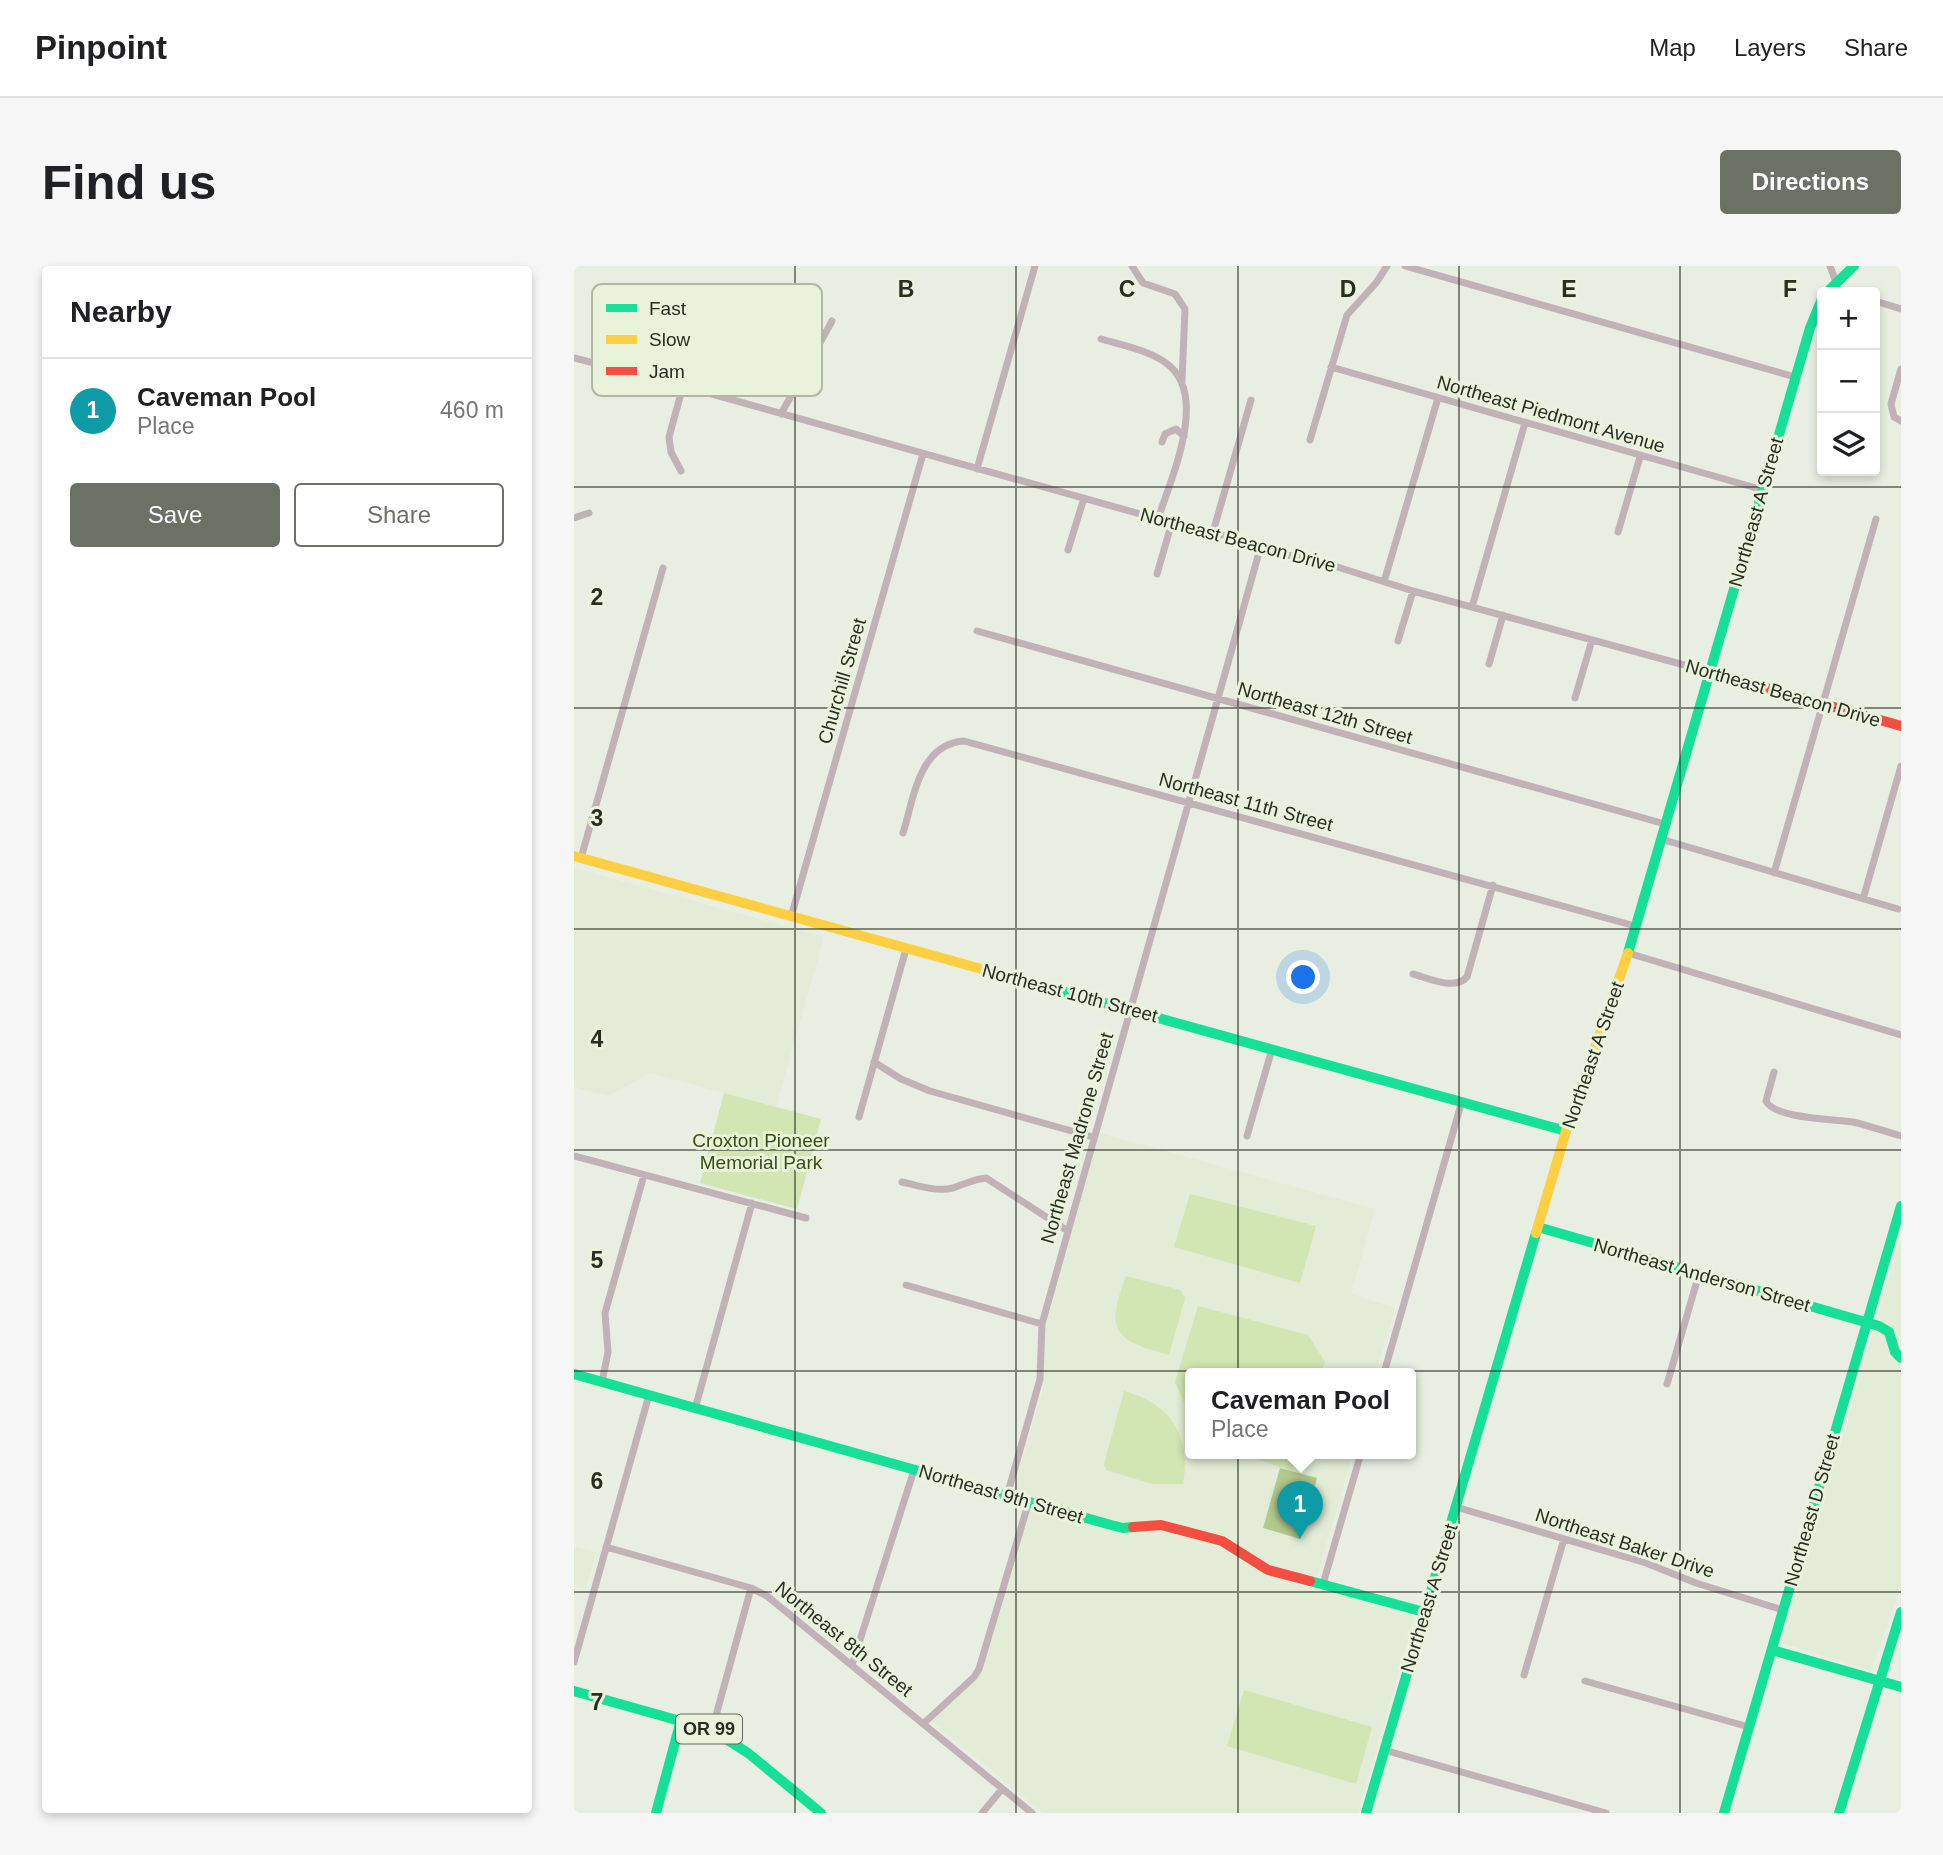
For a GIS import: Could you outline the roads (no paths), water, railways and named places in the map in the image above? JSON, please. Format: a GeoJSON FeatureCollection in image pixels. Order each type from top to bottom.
{"type":"FeatureCollection","features":[{"type":"Feature","properties":{"kind":"main road"},"geometry":{"type":"LineString","coordinates":[[1831,287],[1854,266]]}},
{"type":"Feature","properties":{"kind":"main road","name":"Northeast A Street"},"geometry":{"type":"LineString","coordinates":[[1366,1813],[1566,1131],[1628,953],[1795,377],[1817,311]]}},
{"type":"Feature","properties":{"kind":"main road","name":"Northeast Beacon Drive"},"geometry":{"type":"LineString","coordinates":[[1710,672],[1901,726]]}},
{"type":"Feature","properties":{"kind":"main road","name":"Northeast 10th Street"},"geometry":{"type":"LineString","coordinates":[[577,857],[1566,1131]]}},
{"type":"Feature","properties":{"kind":"main road","name":"Northeast D Street"},"geometry":{"type":"LineString","coordinates":[[1724,1813],[1901,1206]]}},
{"type":"Feature","properties":{"kind":"main road","name":"Northeast Anderson Street"},"geometry":{"type":"LineString","coordinates":[[1538,1227],[1867,1322]]}},
{"type":"Feature","properties":{"kind":"main road"},"geometry":{"type":"LineString","coordinates":[[1867,1322],[1889,1332],[1895,1352],[1901,1357]]}},
{"type":"Feature","properties":{"kind":"main road","name":"Northeast 9th Street"},"geometry":{"type":"LineString","coordinates":[[574,1374],[1123,1528],[1161,1525],[1178,1528],[1222,1541],[1268,1570],[1424,1612]]}},
{"type":"Feature","properties":{"kind":"main road"},"geometry":{"type":"LineString","coordinates":[[1839,1813],[1901,1612]]}},
{"type":"Feature","properties":{"kind":"main road"},"geometry":{"type":"LineString","coordinates":[[1772,1650],[1901,1687]]}},
{"type":"Feature","properties":{"kind":"main road","name":"OR 99"},"geometry":{"type":"LineString","coordinates":[[574,1691],[712,1730],[748,1753],[821,1813]]}},
{"type":"Feature","properties":{"kind":"main road"},"geometry":{"type":"LineString","coordinates":[[656,1813],[681,1720]]}},
{"type":"Feature","properties":{"kind":"street"},"geometry":{"type":"LineString","coordinates":[[976,469],[1035,266]]}},
{"type":"Feature","properties":{"kind":"street"},"geometry":{"type":"LineString","coordinates":[[1132,266],[1143,283],[1175,294],[1185,309],[1182,382]]}},
{"type":"Feature","properties":{"kind":"street"},"geometry":{"type":"LineString","coordinates":[[1310,440],[1347,315],[1376,284],[1387,266]]}},
{"type":"Feature","properties":{"kind":"street"},"geometry":{"type":"LineString","coordinates":[[1405,266],[1795,377]]}},
{"type":"Feature","properties":{"kind":"street"},"geometry":{"type":"LineString","coordinates":[[1829,266],[1831,287]]}},
{"type":"Feature","properties":{"kind":"street"},"geometry":{"type":"LineString","coordinates":[[1880,303],[1901,309]]}},
{"type":"Feature","properties":{"kind":"street"},"geometry":{"type":"LineString","coordinates":[[822,339],[832,321]]}},
{"type":"Feature","properties":{"kind":"street"},"geometry":{"type":"LineString","coordinates":[[1101,339],[1156,357],[1169,365],[1185,386],[1187,405],[1184,436],[1158,519]]}},
{"type":"Feature","properties":{"kind":"street","name":"Northeast Beacon Drive"},"geometry":{"type":"LineString","coordinates":[[574,358],[592,363]]}},
{"type":"Feature","properties":{"kind":"street","name":"Northeast Piedmont Avenue"},"geometry":{"type":"LineString","coordinates":[[1331,367],[1763,490]]}},
{"type":"Feature","properties":{"kind":"street"},"geometry":{"type":"LineString","coordinates":[[1901,369],[1891,404],[1894,416],[1901,421]]}},
{"type":"Feature","properties":{"kind":"street"},"geometry":{"type":"LineString","coordinates":[[680,396],[669,437],[671,452],[681,471]]}},
{"type":"Feature","properties":{"kind":"street","name":"Northeast Beacon Drive"},"geometry":{"type":"LineString","coordinates":[[718,396],[1158,519],[1239,539],[1260,549],[1325,563],[1413,591],[1710,672]]}},
{"type":"Feature","properties":{"kind":"street"},"geometry":{"type":"LineString","coordinates":[[781,414],[791,396]]}},
{"type":"Feature","properties":{"kind":"street"},"geometry":{"type":"LineString","coordinates":[[1384,582],[1438,398]]}},
{"type":"Feature","properties":{"kind":"street"},"geometry":{"type":"LineString","coordinates":[[1213,532],[1251,400]]}},
{"type":"Feature","properties":{"kind":"street"},"geometry":{"type":"LineString","coordinates":[[1472,607],[1525,423]]}},
{"type":"Feature","properties":{"kind":"street"},"geometry":{"type":"LineString","coordinates":[[1161,442],[1170,431],[1176,429],[1184,436]]}},
{"type":"Feature","properties":{"kind":"street","name":"Churchill Street"},"geometry":{"type":"LineString","coordinates":[[791,917],[923,454]]}},
{"type":"Feature","properties":{"kind":"street"},"geometry":{"type":"LineString","coordinates":[[1619,532],[1640,457]]}},
{"type":"Feature","properties":{"kind":"street"},"geometry":{"type":"LineString","coordinates":[[1068,550],[1084,498]]}},
{"type":"Feature","properties":{"kind":"street"},"geometry":{"type":"LineString","coordinates":[[574,518],[589,513]]}},
{"type":"Feature","properties":{"kind":"street"},"geometry":{"type":"LineString","coordinates":[[1774,873],[1876,519]]}},
{"type":"Feature","properties":{"kind":"street"},"geometry":{"type":"LineString","coordinates":[[1157,574],[1172,522]]}},
{"type":"Feature","properties":{"kind":"street","name":"Northeast Madrone Street"},"geometry":{"type":"LineString","coordinates":[[1007,1496],[1040,1379],[1042,1324],[1260,549]]}},
{"type":"Feature","properties":{"kind":"street"},"geometry":{"type":"LineString","coordinates":[[577,857],[663,568]]}},
{"type":"Feature","properties":{"kind":"street"},"geometry":{"type":"LineString","coordinates":[[1398,641],[1413,591]]}},
{"type":"Feature","properties":{"kind":"street"},"geometry":{"type":"LineString","coordinates":[[1489,664],[1503,615]]}},
{"type":"Feature","properties":{"kind":"street","name":"Northeast 12th Street"},"geometry":{"type":"LineString","coordinates":[[977,631],[1665,824]]}},
{"type":"Feature","properties":{"kind":"street"},"geometry":{"type":"LineString","coordinates":[[1575,698],[1592,640]]}},
{"type":"Feature","properties":{"kind":"street","name":"Northeast 11th Street"},"geometry":{"type":"LineString","coordinates":[[903,833],[927,762],[939,748],[956,742],[975,743],[1635,926]]}},
{"type":"Feature","properties":{"kind":"street"},"geometry":{"type":"LineString","coordinates":[[1863,899],[1901,766]]}},
{"type":"Feature","properties":{"kind":"street"},"geometry":{"type":"LineString","coordinates":[[1661,839],[1898,909]]}},
{"type":"Feature","properties":{"kind":"street"},"geometry":{"type":"LineString","coordinates":[[1413,974],[1454,985],[1467,978],[1493,885]]}},
{"type":"Feature","properties":{"kind":"street"},"geometry":{"type":"LineString","coordinates":[[859,1117],[906,949]]}},
{"type":"Feature","properties":{"kind":"street"},"geometry":{"type":"LineString","coordinates":[[1628,953],[1901,1035]]}},
{"type":"Feature","properties":{"kind":"street"},"geometry":{"type":"LineString","coordinates":[[1247,1136],[1272,1049]]}},
{"type":"Feature","properties":{"kind":"street"},"geometry":{"type":"LineString","coordinates":[[874,1062],[901,1079],[930,1091],[1093,1137]]}},
{"type":"Feature","properties":{"kind":"street"},"geometry":{"type":"LineString","coordinates":[[1774,1072],[1766,1101],[1770,1107],[1811,1119],[1857,1123],[1901,1136]]}},
{"type":"Feature","properties":{"kind":"street"},"geometry":{"type":"LineString","coordinates":[[1385,1368],[1462,1101]]}},
{"type":"Feature","properties":{"kind":"street"},"geometry":{"type":"LineString","coordinates":[[574,1156],[806,1218]]}},
{"type":"Feature","properties":{"kind":"street"},"geometry":{"type":"LineString","coordinates":[[602,1382],[608,1352],[604,1314],[644,1175]]}},
{"type":"Feature","properties":{"kind":"street"},"geometry":{"type":"LineString","coordinates":[[902,1182],[935,1189],[950,1189],[986,1178],[1068,1231]]}},
{"type":"Feature","properties":{"kind":"street"},"geometry":{"type":"LineString","coordinates":[[695,1409],[752,1203]]}},
{"type":"Feature","properties":{"kind":"street"},"geometry":{"type":"LineString","coordinates":[[1667,1384],[1699,1274]]}},
{"type":"Feature","properties":{"kind":"street"},"geometry":{"type":"LineString","coordinates":[[906,1285],[1042,1324]]}},
{"type":"Feature","properties":{"kind":"street"},"geometry":{"type":"LineString","coordinates":[[574,1662],[649,1395]]}},
{"type":"Feature","properties":{"kind":"street"},"geometry":{"type":"LineString","coordinates":[[1323,1584],[1359,1459]]}},
{"type":"Feature","properties":{"kind":"street"},"geometry":{"type":"LineString","coordinates":[[852,1665],[914,1470]]}},
{"type":"Feature","properties":{"kind":"street"},"geometry":{"type":"LineString","coordinates":[[923,1724],[974,1677],[979,1669],[1029,1501]]}},
{"type":"Feature","properties":{"kind":"street","name":"Northeast Baker Drive"},"geometry":{"type":"LineString","coordinates":[[1456,1507],[1646,1563],[1717,1590],[1783,1610]]}},
{"type":"Feature","properties":{"kind":"street"},"geometry":{"type":"LineString","coordinates":[[1524,1675],[1563,1539]]}},
{"type":"Feature","properties":{"kind":"street","name":"Northeast 8th Street"},"geometry":{"type":"LineString","coordinates":[[606,1547],[751,1588],[767,1596],[1032,1813]]}},
{"type":"Feature","properties":{"kind":"street"},"geometry":{"type":"LineString","coordinates":[[712,1730],[751,1588]]}},
{"type":"Feature","properties":{"kind":"street"},"geometry":{"type":"LineString","coordinates":[[1585,1681],[1749,1727]]}},
{"type":"Feature","properties":{"kind":"street"},"geometry":{"type":"LineString","coordinates":[[1384,1750],[1605,1813]]}},
{"type":"Feature","properties":{"kind":"street"},"geometry":{"type":"LineString","coordinates":[[982,1813],[1002,1789]]}},
{"type":"Feature","properties":{"kind":"place","name":"Caveman Pool"},"geometry":{"type":"Point","coordinates":[1300,1539]}},
{"type":"Feature","properties":{"kind":"park label","name":"Croxton Pioneer Memorial Park"},"geometry":{"type":"Point","coordinates":[761,1151]}}]}
